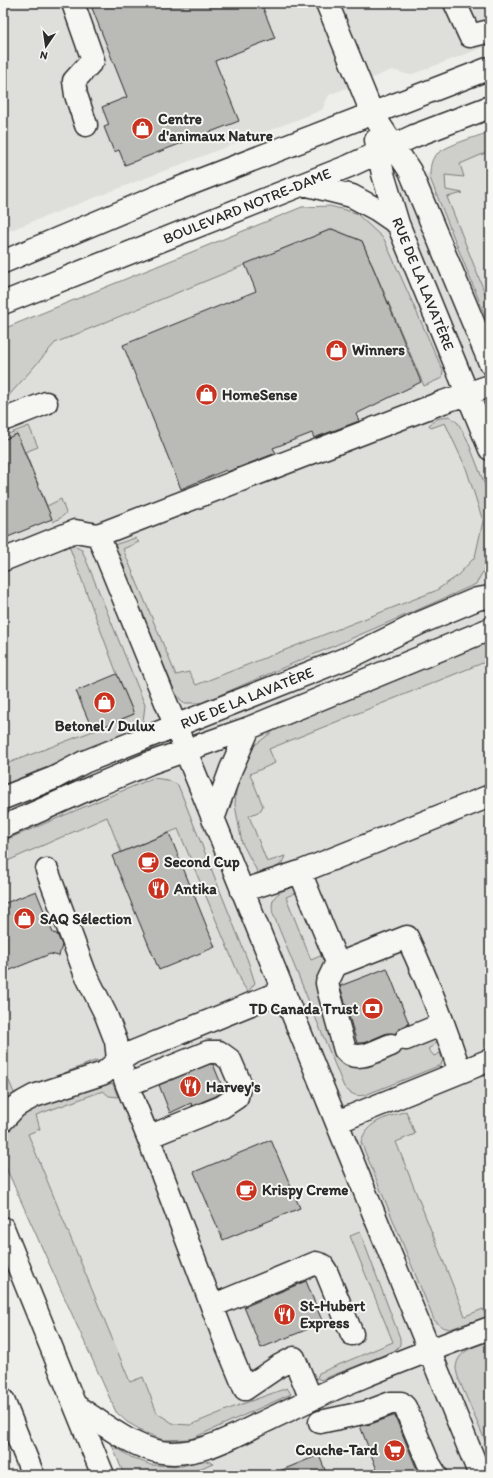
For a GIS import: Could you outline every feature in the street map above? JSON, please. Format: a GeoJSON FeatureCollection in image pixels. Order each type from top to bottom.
{"type":"FeatureCollection","features":[{"type":"Feature","properties":{"kind":"main road"},"geometry":{"type":"LineString","coordinates":[[73,3],[92,60],[74,81],[76,95],[86,125]]}},
{"type":"Feature","properties":{"kind":"main road","name":"RUE DE LA LAVATÈRE"},"geometry":{"type":"LineString","coordinates":[[327,3],[386,149],[410,171],[490,363]]}},
{"type":"Feature","properties":{"kind":"main road"},"geometry":{"type":"LineString","coordinates":[[455,3],[470,36],[490,31]]}},
{"type":"Feature","properties":{"kind":"main road"},"geometry":{"type":"LineString","coordinates":[[3,262],[158,197],[490,68]]}},
{"type":"Feature","properties":{"kind":"main road","name":"BOULEVARD NOTRE-DAME"},"geometry":{"type":"LineString","coordinates":[[3,303],[349,166],[386,149],[490,107]]}},
{"type":"Feature","properties":{"kind":"main road","name":"RUE DE LA LAVATÈRE"},"geometry":{"type":"LineString","coordinates":[[386,149],[383,174],[398,224],[490,449]]}},
{"type":"Feature","properties":{"kind":"main road"},"geometry":{"type":"LineString","coordinates":[[304,184],[352,196],[376,209],[398,224]]}},
{"type":"Feature","properties":{"kind":"main road"},"geometry":{"type":"LineString","coordinates":[[3,560],[75,531],[98,535],[467,393],[490,386]]}},
{"type":"Feature","properties":{"kind":"main road"},"geometry":{"type":"LineString","coordinates":[[3,420],[46,403]]}},
{"type":"Feature","properties":{"kind":"main road"},"geometry":{"type":"LineString","coordinates":[[98,535],[480,1475]]}},
{"type":"Feature","properties":{"kind":"main road"},"geometry":{"type":"LineString","coordinates":[[484,598],[490,581]]}},
{"type":"Feature","properties":{"kind":"main road","name":"RUE DE LA LAVATÈRE"},"geometry":{"type":"LineString","coordinates":[[3,798],[54,778],[84,762],[352,656],[420,623],[484,598]]}},
{"type":"Feature","properties":{"kind":"main road","name":"RUE DE LA LAVATÈRE"},"geometry":{"type":"LineString","coordinates":[[3,827],[150,763],[249,728],[490,629]]}},
{"type":"Feature","properties":{"kind":"main road"},"geometry":{"type":"LineString","coordinates":[[213,819],[231,770],[249,728]]}},
{"type":"Feature","properties":{"kind":"main road"},"geometry":{"type":"LineString","coordinates":[[242,892],[300,872],[490,796]]}},
{"type":"Feature","properties":{"kind":"main road"},"geometry":{"type":"LineString","coordinates":[[47,870],[85,973],[106,1015],[116,1041],[119,1062],[127,1086],[245,1389],[279,1366],[294,1358],[311,1399]]}},
{"type":"Feature","properties":{"kind":"main road"},"geometry":{"type":"LineString","coordinates":[[300,872],[337,962],[327,983],[328,992],[345,1050],[352,1056],[360,1057],[443,1024]]}},
{"type":"Feature","properties":{"kind":"main road"},"geometry":{"type":"LineString","coordinates":[[337,962],[341,963],[408,937],[428,983],[460,1072]]}},
{"type":"Feature","properties":{"kind":"main road"},"geometry":{"type":"LineString","coordinates":[[3,1120],[15,1107],[34,1096],[104,1073],[114,1064],[133,1052],[283,991]]}},
{"type":"Feature","properties":{"kind":"main road"},"geometry":{"type":"LineString","coordinates":[[127,1086],[208,1052],[216,1052],[224,1055],[230,1060],[240,1083],[237,1097],[222,1107],[148,1137]]}},
{"type":"Feature","properties":{"kind":"main road"},"geometry":{"type":"LineString","coordinates":[[337,1122],[490,1060]]}},
{"type":"Feature","properties":{"kind":"main road"},"geometry":{"type":"LineString","coordinates":[[3,1228],[103,1475]]}},
{"type":"Feature","properties":{"kind":"main road"},"geometry":{"type":"LineString","coordinates":[[212,1306],[316,1263],[322,1265],[326,1271],[352,1334]]}},
{"type":"Feature","properties":{"kind":"main road"},"geometry":{"type":"LineString","coordinates":[[76,1406],[131,1441],[152,1450],[161,1452],[185,1452],[212,1445],[360,1378],[490,1328]]}},
{"type":"Feature","properties":{"kind":"main road"},"geometry":{"type":"LineString","coordinates":[[3,1400],[33,1475]]}},
{"type":"Feature","properties":{"kind":"main road"},"geometry":{"type":"LineString","coordinates":[[320,1422],[367,1412],[391,1403],[401,1403],[405,1407],[428,1462],[436,1475]]}},
{"type":"Feature","properties":{"kind":"shaded area"},"geometry":{"type":"Polygon","coordinates":[[[3,3],[490,3],[490,45],[410,75],[392,70],[329,95],[322,110],[3,233],[3,3]]]}},
{"type":"Feature","properties":{"kind":"shaded area"},"geometry":{"type":"Polygon","coordinates":[[[490,132],[490,151],[460,164],[464,177],[445,175],[446,190],[463,193],[447,197],[490,306],[490,328],[430,178],[430,168],[434,157],[444,149],[490,132]]]}},
{"type":"Feature","properties":{"kind":"shaded area"},"geometry":{"type":"Polygon","coordinates":[[[490,147],[490,1475],[157,1475],[3,1109],[3,342],[319,214],[437,170],[490,147]]]}},
{"type":"Feature","properties":{"kind":"shaded area"},"geometry":{"type":"Polygon","coordinates":[[[330,206],[356,213],[384,239],[443,371],[442,378],[424,386],[362,241],[332,229],[55,343],[5,400],[3,399],[3,329],[302,207],[330,206]]]}},
{"type":"Feature","properties":{"kind":"shaded area"},"geometry":{"type":"Polygon","coordinates":[[[449,416],[458,423],[467,439],[490,498],[490,555],[488,563],[476,584],[201,703],[183,703],[175,692],[114,545],[135,538],[139,542],[123,549],[176,675],[189,672],[196,685],[435,591],[456,577],[475,557],[483,521],[466,468],[445,423],[431,428],[429,425],[437,419],[449,416]]]}},
{"type":"Feature","properties":{"kind":"shaded area"},"geometry":{"type":"Polygon","coordinates":[[[29,426],[38,447],[25,452],[47,506],[61,499],[66,513],[53,522],[17,434],[3,440],[3,436],[29,426]]]}},
{"type":"Feature","properties":{"kind":"shaded area"},"geometry":{"type":"Polygon","coordinates":[[[68,543],[82,550],[145,705],[143,722],[131,733],[3,785],[3,765],[134,714],[117,674],[68,543]]]}},
{"type":"Feature","properties":{"kind":"shaded area"},"geometry":{"type":"Polygon","coordinates":[[[490,640],[490,660],[269,749],[275,763],[250,774],[263,806],[260,811],[249,816],[267,862],[285,856],[281,864],[278,866],[258,873],[242,843],[235,805],[237,775],[251,748],[280,726],[490,640]]]}},
{"type":"Feature","properties":{"kind":"shaded area"},"geometry":{"type":"Polygon","coordinates":[[[153,778],[168,780],[178,785],[248,961],[255,983],[248,992],[243,985],[178,829],[121,852],[107,817],[3,863],[3,841],[153,778]]]}},
{"type":"Feature","properties":{"kind":"shaded area"},"geometry":{"type":"Polygon","coordinates":[[[295,886],[298,892],[286,897],[311,960],[325,954],[340,1053],[433,1034],[437,1043],[428,1049],[434,1056],[440,1053],[443,1060],[441,1065],[365,1095],[358,1096],[344,1087],[273,914],[272,907],[274,898],[280,892],[295,886]]]}},
{"type":"Feature","properties":{"kind":"shaded area"},"geometry":{"type":"Polygon","coordinates":[[[97,1060],[99,1065],[3,1106],[3,1083],[9,1081],[14,1093],[97,1060]]]}},
{"type":"Feature","properties":{"kind":"shaded area"},"geometry":{"type":"Polygon","coordinates":[[[101,1081],[107,1081],[113,1084],[118,1097],[109,1096],[103,1091],[36,1115],[40,1129],[28,1134],[130,1382],[143,1377],[157,1413],[174,1424],[190,1425],[287,1388],[291,1394],[191,1439],[163,1440],[146,1433],[127,1422],[116,1412],[3,1161],[3,1147],[7,1129],[22,1112],[101,1081]]]}},
{"type":"Feature","properties":{"kind":"shaded area"},"geometry":{"type":"Polygon","coordinates":[[[406,1111],[415,1134],[396,1142],[465,1316],[483,1309],[486,1317],[450,1329],[442,1327],[434,1320],[361,1142],[368,1129],[373,1124],[406,1111]]]}},
{"type":"Feature","properties":{"kind":"shaded area"},"geometry":{"type":"Polygon","coordinates":[[[360,1232],[400,1338],[400,1345],[394,1351],[321,1380],[317,1378],[319,1373],[393,1342],[350,1236],[360,1232]]]}},
{"type":"Feature","properties":{"kind":"shaded area"},"geometry":{"type":"Polygon","coordinates":[[[490,1341],[490,1350],[486,1352],[490,1363],[490,1452],[459,1380],[456,1368],[457,1362],[464,1353],[474,1347],[490,1341]]]}},
{"type":"Feature","properties":{"kind":"shaded area"},"geometry":{"type":"Polygon","coordinates":[[[112,1445],[131,1457],[151,1465],[182,1466],[202,1460],[213,1463],[185,1475],[124,1475],[112,1445]]]}},
{"type":"Feature","properties":{"kind":"building"},"geometry":{"type":"Polygon","coordinates":[[[90,3],[261,3],[275,38],[215,61],[239,121],[125,165],[119,150],[114,152],[104,127],[109,125],[102,107],[127,97],[90,3]]]}},
{"type":"Feature","properties":{"kind":"building"},"geometry":{"type":"Polygon","coordinates":[[[332,229],[362,241],[421,382],[356,414],[359,421],[314,438],[312,433],[273,448],[276,453],[227,472],[226,470],[181,489],[123,345],[256,291],[245,264],[332,229]]]}},
{"type":"Feature","properties":{"kind":"building"},"geometry":{"type":"Polygon","coordinates":[[[17,434],[52,519],[3,539],[3,440],[17,434]]]}},
{"type":"Feature","properties":{"kind":"building","name":"Betonel / Dulux"},"geometry":{"type":"Polygon","coordinates":[[[117,674],[134,714],[93,731],[76,691],[117,674]]]}},
{"type":"Feature","properties":{"kind":"building"},"geometry":{"type":"Polygon","coordinates":[[[169,833],[215,947],[159,970],[112,856],[169,833]]]}},
{"type":"Feature","properties":{"kind":"building","name":"SAQ Sélection"},"geometry":{"type":"Polygon","coordinates":[[[36,891],[53,933],[57,934],[62,945],[59,956],[50,954],[3,973],[3,904],[36,891]]]}},
{"type":"Feature","properties":{"kind":"building","name":"TD Canada Trust"},"geometry":{"type":"Polygon","coordinates":[[[387,968],[409,1024],[401,1028],[395,1034],[387,1033],[364,1043],[357,1043],[340,986],[387,968]]]}},
{"type":"Feature","properties":{"kind":"building","name":"Harvey's"},"geometry":{"type":"Polygon","coordinates":[[[213,1064],[224,1091],[192,1106],[191,1103],[170,1113],[159,1085],[213,1064]]]}},
{"type":"Feature","properties":{"kind":"building","name":"Krispy Creme"},"geometry":{"type":"Polygon","coordinates":[[[271,1140],[300,1208],[223,1240],[194,1172],[271,1140]]]}},
{"type":"Feature","properties":{"kind":"building","name":"St-Hubert Express"},"geometry":{"type":"Polygon","coordinates":[[[306,1281],[323,1323],[261,1348],[244,1307],[306,1281]]]}},
{"type":"Feature","properties":{"kind":"building","name":"Couche-Tard"},"geometry":{"type":"Polygon","coordinates":[[[395,1416],[416,1467],[421,1475],[379,1475],[360,1426],[371,1424],[395,1416]]]}},
{"type":"Feature","properties":{"kind":"building"},"geometry":{"type":"Polygon","coordinates":[[[319,1455],[327,1475],[272,1475],[272,1474],[319,1455]]]}},
{"type":"Feature","properties":{"kind":"place","name":"Centre d'animaux Nature"},"geometry":{"type":"Point","coordinates":[142,128]}},
{"type":"Feature","properties":{"kind":"place","name":"Winners"},"geometry":{"type":"Point","coordinates":[337,350]}},
{"type":"Feature","properties":{"kind":"place","name":"HomeSense"},"geometry":{"type":"Point","coordinates":[207,395]}},
{"type":"Feature","properties":{"kind":"place","name":"Betonel / Dulux"},"geometry":{"type":"Point","coordinates":[105,703]}},
{"type":"Feature","properties":{"kind":"place","name":"Second Cup"},"geometry":{"type":"Point","coordinates":[149,862]}},
{"type":"Feature","properties":{"kind":"place","name":"Antika"},"geometry":{"type":"Point","coordinates":[158,889]}},
{"type":"Feature","properties":{"kind":"place","name":"SAQ Sélection"},"geometry":{"type":"Point","coordinates":[25,919]}},
{"type":"Feature","properties":{"kind":"place","name":"TD Canada Trust"},"geometry":{"type":"Point","coordinates":[373,1009]}},
{"type":"Feature","properties":{"kind":"place","name":"Harvey's"},"geometry":{"type":"Point","coordinates":[191,1087]}},
{"type":"Feature","properties":{"kind":"place","name":"Krispy Creme"},"geometry":{"type":"Point","coordinates":[247,1190]}},
{"type":"Feature","properties":{"kind":"place","name":"St-Hubert Express"},"geometry":{"type":"Point","coordinates":[284,1315]}},
{"type":"Feature","properties":{"kind":"place","name":"Couche-Tard"},"geometry":{"type":"Point","coordinates":[394,1450]}}]}
